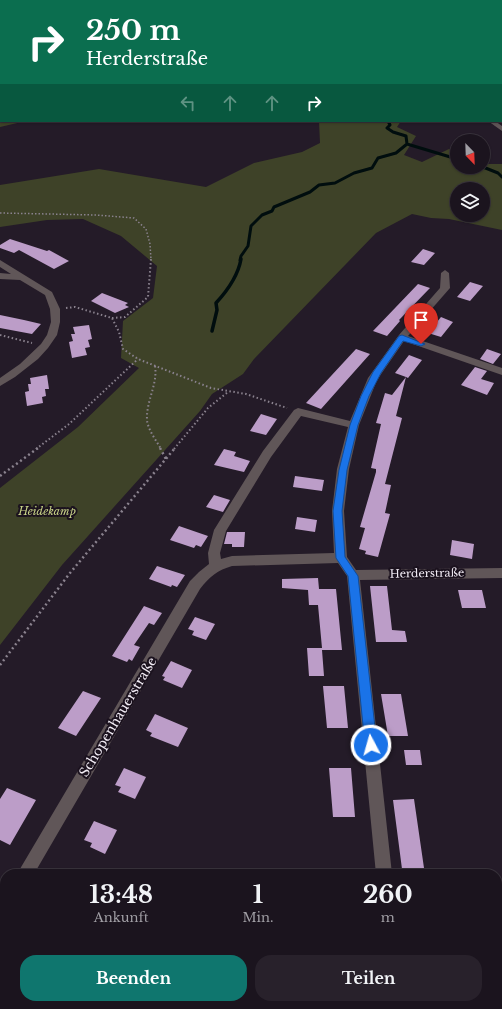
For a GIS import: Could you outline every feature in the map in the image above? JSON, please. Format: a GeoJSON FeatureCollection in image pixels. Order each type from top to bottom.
{"type":"FeatureCollection","features":[{"type":"Feature","properties":{"kind":"street"},"geometry":{"type":"LineString","coordinates":[[493,122],[502,128]]}},
{"type":"Feature","properties":{"kind":"street"},"geometry":{"type":"LineString","coordinates":[[0,263],[49,294],[57,316],[54,329],[44,346],[35,356],[0,383]]}},
{"type":"Feature","properties":{"kind":"street"},"geometry":{"type":"LineString","coordinates":[[383,869],[353,576],[340,558],[338,511],[343,470],[354,425],[372,380],[402,338],[445,288],[445,273]]}},
{"type":"Feature","properties":{"kind":"street"},"geometry":{"type":"LineString","coordinates":[[0,276],[22,277]]}},
{"type":"Feature","properties":{"kind":"street"},"geometry":{"type":"LineString","coordinates":[[402,338],[502,372]]}},
{"type":"Feature","properties":{"kind":"street"},"geometry":{"type":"LineString","coordinates":[[216,565],[214,553],[220,530],[267,454],[298,412],[354,425]]}},
{"type":"Feature","properties":{"kind":"street","name":"Schopenhauerstraße"},"geometry":{"type":"LineString","coordinates":[[28,869],[195,585],[204,574],[216,565],[232,561],[340,558]]}},
{"type":"Feature","properties":{"kind":"street","name":"Herderstraße"},"geometry":{"type":"LineString","coordinates":[[353,576],[370,574],[502,573]]}},
{"type":"Feature","properties":{"kind":"path"},"geometry":{"type":"LineString","coordinates":[[0,213],[96,215],[134,218],[146,229],[150,244],[151,266],[148,297],[125,317],[112,318],[74,307],[56,310]]}},
{"type":"Feature","properties":{"kind":"path"},"geometry":{"type":"LineString","coordinates":[[112,318],[123,349],[138,359],[211,388],[246,394],[298,412]]}},
{"type":"Feature","properties":{"kind":"path"},"geometry":{"type":"LineString","coordinates":[[0,335],[44,346]]}},
{"type":"Feature","properties":{"kind":"path"},"geometry":{"type":"LineString","coordinates":[[0,476],[69,424],[138,359]]}},
{"type":"Feature","properties":{"kind":"path"},"geometry":{"type":"LineString","coordinates":[[155,366],[157,371],[150,394],[147,417],[148,424],[166,459]]}},
{"type":"Feature","properties":{"kind":"path"},"geometry":{"type":"LineString","coordinates":[[0,665],[70,573],[208,408],[228,392]]}},
{"type":"Feature","properties":{"kind":"green space"},"geometry":{"type":"Polygon","coordinates":[[[0,122],[22,122],[0,127],[0,122]]]}},
{"type":"Feature","properties":{"kind":"green space","name":"Heidekamp"},"geometry":{"type":"Polygon","coordinates":[[[319,122],[400,122],[397,127],[416,136],[404,155],[422,162],[449,149],[450,174],[490,174],[490,164],[502,164],[502,230],[463,222],[490,222],[490,182],[450,182],[450,219],[431,218],[412,214],[376,233],[254,359],[243,374],[212,394],[200,411],[62,565],[0,645],[0,488],[78,427],[139,368],[121,358],[123,321],[153,298],[157,266],[121,236],[83,219],[47,220],[0,227],[0,185],[99,169],[206,187],[254,163],[302,152],[320,143],[319,122]]]}},
{"type":"Feature","properties":{"kind":"building"},"geometry":{"type":"Polygon","coordinates":[[[10,239],[47,251],[49,250],[69,261],[54,269],[19,250],[14,253],[0,248],[0,245],[10,239]]]}},
{"type":"Feature","properties":{"kind":"building"},"geometry":{"type":"Polygon","coordinates":[[[423,249],[435,253],[424,265],[411,262],[423,249]]]}},
{"type":"Feature","properties":{"kind":"building"},"geometry":{"type":"Polygon","coordinates":[[[470,282],[483,286],[470,301],[457,297],[470,282]]]}},
{"type":"Feature","properties":{"kind":"building"},"geometry":{"type":"Polygon","coordinates":[[[418,284],[430,288],[399,320],[400,321],[387,336],[373,331],[418,284]]]}},
{"type":"Feature","properties":{"kind":"building"},"geometry":{"type":"Polygon","coordinates":[[[102,293],[128,303],[125,305],[129,307],[115,313],[91,301],[102,293]]]}},
{"type":"Feature","properties":{"kind":"building"},"geometry":{"type":"Polygon","coordinates":[[[0,315],[41,324],[32,334],[0,328],[0,315]]]}},
{"type":"Feature","properties":{"kind":"building"},"geometry":{"type":"Polygon","coordinates":[[[441,317],[453,322],[441,337],[428,333],[441,317]]]}},
{"type":"Feature","properties":{"kind":"building"},"geometry":{"type":"Polygon","coordinates":[[[89,325],[92,339],[88,340],[90,347],[85,348],[87,355],[72,358],[69,342],[73,341],[71,334],[75,334],[73,327],[89,325]]]}},
{"type":"Feature","properties":{"kind":"building"},"geometry":{"type":"Polygon","coordinates":[[[356,349],[370,354],[321,409],[306,403],[356,349]]]}},
{"type":"Feature","properties":{"kind":"building"},"geometry":{"type":"Polygon","coordinates":[[[487,349],[501,354],[493,364],[480,359],[487,349]]]}},
{"type":"Feature","properties":{"kind":"building"},"geometry":{"type":"Polygon","coordinates":[[[409,355],[422,360],[408,378],[395,373],[409,355]]]}},
{"type":"Feature","properties":{"kind":"building"},"geometry":{"type":"Polygon","coordinates":[[[475,367],[487,371],[481,379],[494,383],[487,395],[461,385],[475,367]]]}},
{"type":"Feature","properties":{"kind":"building"},"geometry":{"type":"Polygon","coordinates":[[[47,375],[49,389],[45,389],[46,396],[42,397],[43,403],[27,406],[25,392],[29,391],[28,384],[31,384],[30,378],[47,375]]]}},
{"type":"Feature","properties":{"kind":"building"},"geometry":{"type":"Polygon","coordinates":[[[406,377],[396,416],[402,418],[385,484],[391,485],[385,513],[390,514],[378,557],[365,554],[366,551],[359,549],[365,528],[360,527],[376,472],[376,469],[371,468],[381,424],[376,423],[385,393],[392,395],[406,377]]]}},
{"type":"Feature","properties":{"kind":"building"},"geometry":{"type":"Polygon","coordinates":[[[261,414],[277,419],[266,435],[250,431],[261,414]]]}},
{"type":"Feature","properties":{"kind":"building"},"geometry":{"type":"Polygon","coordinates":[[[224,449],[236,452],[234,456],[250,461],[244,472],[214,465],[224,449]]]}},
{"type":"Feature","properties":{"kind":"building"},"geometry":{"type":"Polygon","coordinates":[[[295,476],[324,480],[322,491],[293,487],[295,476]]]}},
{"type":"Feature","properties":{"kind":"building"},"geometry":{"type":"Polygon","coordinates":[[[214,495],[230,500],[223,512],[206,507],[214,495]]]}},
{"type":"Feature","properties":{"kind":"building"},"geometry":{"type":"Polygon","coordinates":[[[297,517],[317,520],[315,532],[295,529],[297,517]]]}},
{"type":"Feature","properties":{"kind":"building"},"geometry":{"type":"Polygon","coordinates":[[[179,526],[208,536],[201,547],[196,545],[194,548],[170,540],[179,526]]]}},
{"type":"Feature","properties":{"kind":"building"},"geometry":{"type":"Polygon","coordinates":[[[227,532],[245,532],[244,547],[232,547],[232,544],[224,544],[227,532]]]}},
{"type":"Feature","properties":{"kind":"building"},"geometry":{"type":"Polygon","coordinates":[[[452,540],[474,544],[472,559],[450,555],[452,540]]]}},
{"type":"Feature","properties":{"kind":"building"},"geometry":{"type":"Polygon","coordinates":[[[157,566],[185,575],[177,587],[172,585],[171,587],[149,579],[157,566]]]}},
{"type":"Feature","properties":{"kind":"building"},"geometry":{"type":"Polygon","coordinates":[[[318,578],[319,589],[336,589],[342,650],[322,650],[324,676],[309,676],[307,648],[322,648],[318,605],[309,605],[308,590],[282,588],[282,579],[318,578]]]}},
{"type":"Feature","properties":{"kind":"building"},"geometry":{"type":"Polygon","coordinates":[[[370,586],[387,586],[392,630],[405,631],[407,642],[376,642],[370,586]]]}},
{"type":"Feature","properties":{"kind":"building"},"geometry":{"type":"Polygon","coordinates":[[[458,590],[482,590],[486,608],[462,608],[458,590]]]}},
{"type":"Feature","properties":{"kind":"building"},"geometry":{"type":"Polygon","coordinates":[[[144,606],[162,613],[154,625],[149,623],[134,645],[140,647],[132,661],[129,659],[127,662],[112,656],[144,606]]]}},
{"type":"Feature","properties":{"kind":"building"},"geometry":{"type":"Polygon","coordinates":[[[195,617],[215,624],[206,640],[192,635],[194,631],[188,629],[195,617]]]}},
{"type":"Feature","properties":{"kind":"building"},"geometry":{"type":"Polygon","coordinates":[[[171,661],[192,670],[182,688],[163,680],[165,677],[162,676],[171,661]]]}},
{"type":"Feature","properties":{"kind":"building"},"geometry":{"type":"Polygon","coordinates":[[[323,686],[344,686],[348,728],[327,728],[323,686]]]}},
{"type":"Feature","properties":{"kind":"building"},"geometry":{"type":"Polygon","coordinates":[[[83,691],[101,698],[76,736],[58,728],[83,691]]]}},
{"type":"Feature","properties":{"kind":"building"},"geometry":{"type":"Polygon","coordinates":[[[381,694],[401,694],[408,736],[388,736],[381,694]]]}},
{"type":"Feature","properties":{"kind":"building"},"geometry":{"type":"Polygon","coordinates":[[[155,714],[188,728],[178,747],[150,736],[152,733],[146,730],[155,714]]]}},
{"type":"Feature","properties":{"kind":"building"},"geometry":{"type":"Polygon","coordinates":[[[404,750],[420,750],[422,765],[406,765],[404,750]]]}},
{"type":"Feature","properties":{"kind":"building"},"geometry":{"type":"Polygon","coordinates":[[[124,768],[146,777],[135,799],[118,792],[121,787],[115,785],[124,768]]]}},
{"type":"Feature","properties":{"kind":"building"},"geometry":{"type":"Polygon","coordinates":[[[329,768],[351,768],[355,817],[333,817],[329,768]]]}},
{"type":"Feature","properties":{"kind":"building"},"geometry":{"type":"Polygon","coordinates":[[[7,788],[36,800],[10,845],[0,840],[0,799],[7,788]]]}},
{"type":"Feature","properties":{"kind":"building"},"geometry":{"type":"Polygon","coordinates":[[[414,799],[424,868],[402,869],[393,800],[414,799]]]}},
{"type":"Feature","properties":{"kind":"building"},"geometry":{"type":"Polygon","coordinates":[[[94,821],[117,830],[105,854],[90,847],[92,843],[84,840],[94,821]]]}},
{"type":"Feature","properties":{"kind":"waterway"},"geometry":{"type":"LineString","coordinates":[[388,122],[390,125],[387,128],[393,132],[406,136],[407,144]]}},
{"type":"Feature","properties":{"kind":"waterway"},"geometry":{"type":"LineString","coordinates":[[240,260],[248,246],[251,226],[262,215],[272,211],[274,207],[310,192],[319,185],[335,183],[354,173],[372,168],[378,158],[396,153],[407,144]]}},
{"type":"Feature","properties":{"kind":"waterway"},"geometry":{"type":"LineString","coordinates":[[407,144],[450,157]]}},
{"type":"Feature","properties":{"kind":"waterway"},"geometry":{"type":"LineString","coordinates":[[490,170],[498,173],[502,177]]}},
{"type":"Feature","properties":{"kind":"waterway"},"geometry":{"type":"LineString","coordinates":[[212,331],[217,310],[216,303],[232,282],[238,271],[241,259]]}},
{"type":"Feature","properties":{"kind":"route"},"geometry":{"type":"LineString","coordinates":[[371,745],[353,576],[340,558],[338,511],[343,470],[354,425],[372,380],[402,338],[421,344]]}}]}
